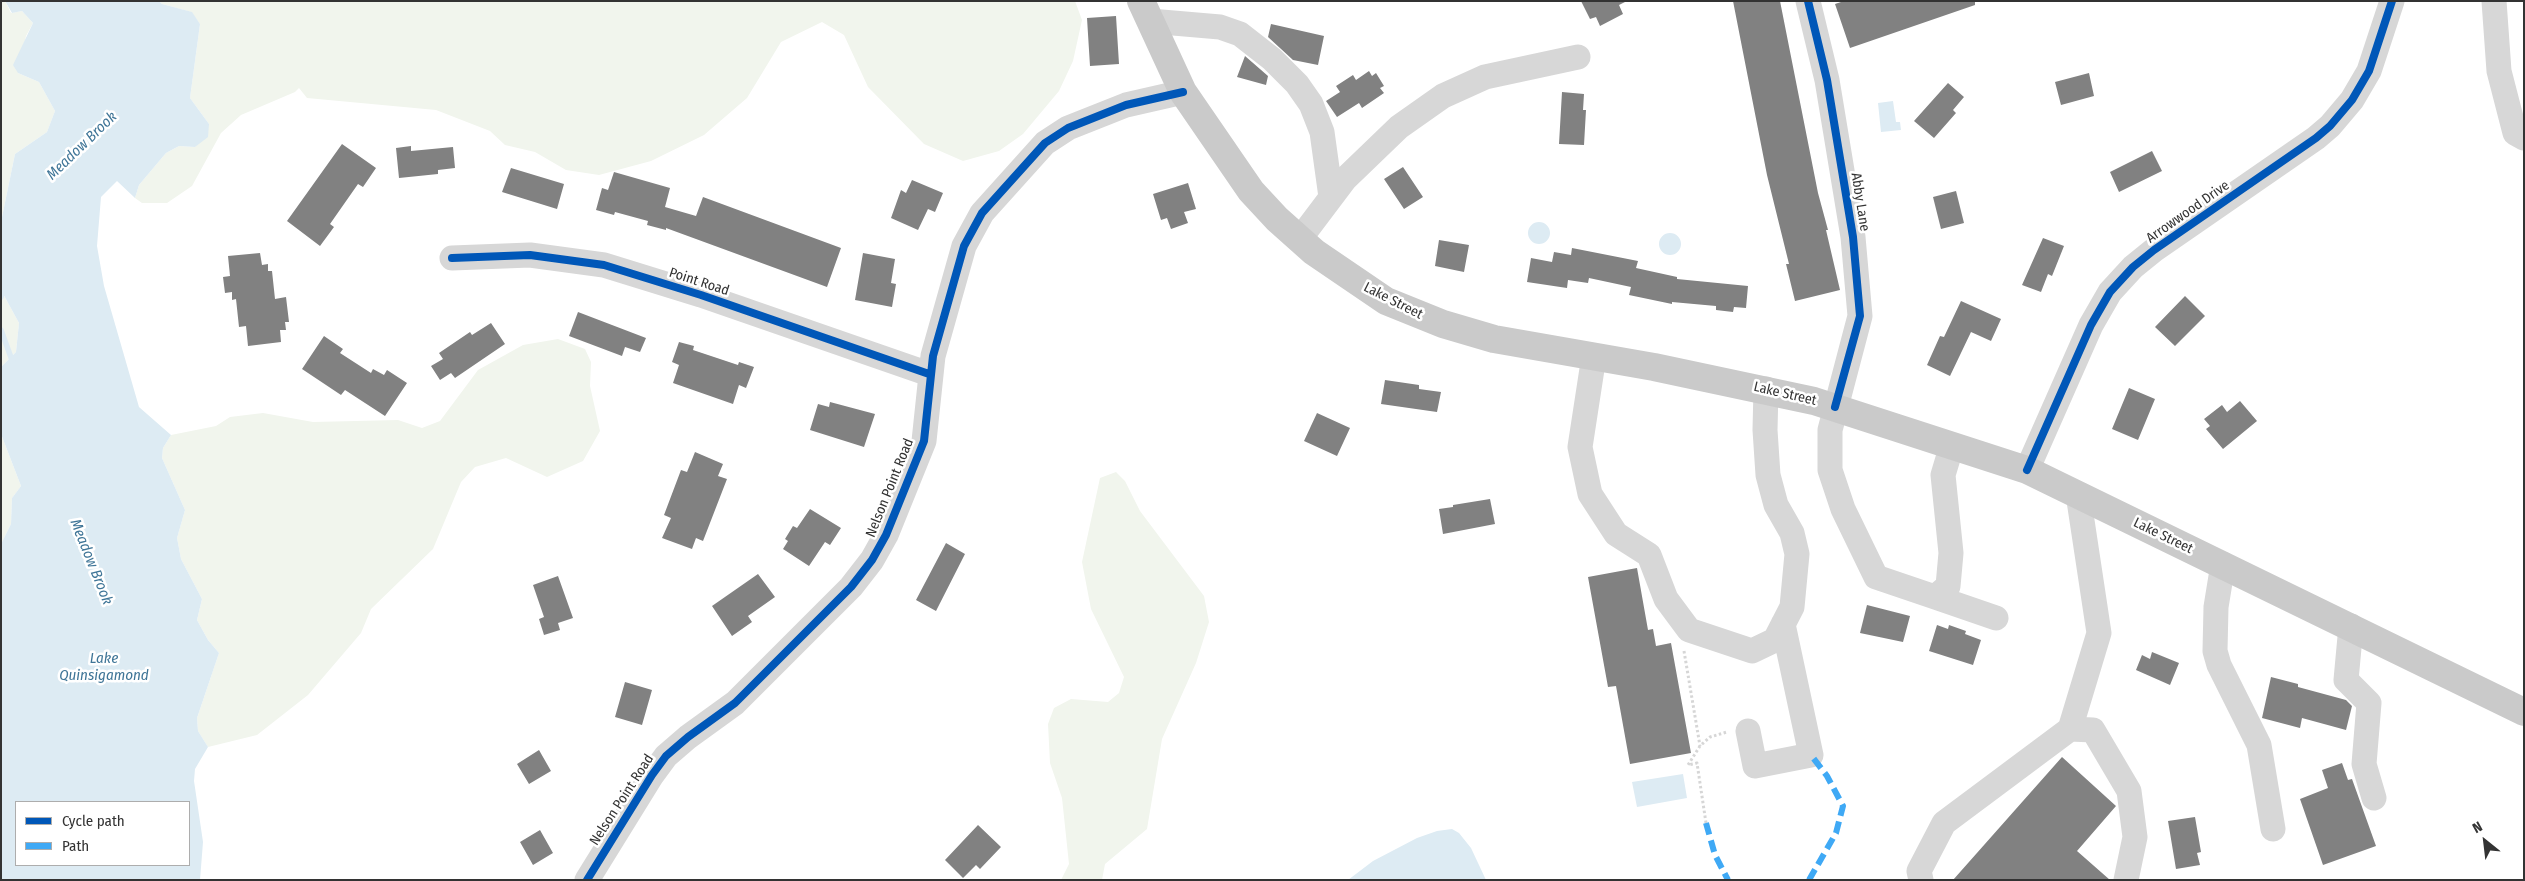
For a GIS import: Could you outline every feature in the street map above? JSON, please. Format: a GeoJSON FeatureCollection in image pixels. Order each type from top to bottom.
{"type":"FeatureCollection","features":[{"type":"Feature","properties":{"kind":"main road","name":"Lake Street"},"geometry":{"type":"LineString","coordinates":[[1146,11],[1183,92],[1251,190],[1299,240],[1371,292],[1423,317],[1494,339],[1594,356],[1766,390],[1835,406],[2027,470],[2351,626],[2524,712]]}},
{"type":"Feature","properties":{"kind":"street","name":"Abby Lane"},"geometry":{"type":"LineString","coordinates":[[1808,1],[1827,80],[1852,229],[1860,316],[1830,430],[1830,470],[1843,509],[1876,577],[1996,618]]}},
{"type":"Feature","properties":{"kind":"street","name":"Arrowwood Drive"},"geometry":{"type":"LineString","coordinates":[[2027,470],[2091,326],[2110,292],[2133,267],[2154,250],[2316,138],[2330,126],[2352,100],[2376,56],[2392,1]]}},
{"type":"Feature","properties":{"kind":"street"},"geometry":{"type":"LineString","coordinates":[[2494,1],[2499,71],[2516,133],[2524,138]]}},
{"type":"Feature","properties":{"kind":"street"},"geometry":{"type":"LineString","coordinates":[[1146,11],[1220,27],[1240,34],[1272,60],[1297,84],[1311,104],[1322,132],[1331,197]]}},
{"type":"Feature","properties":{"kind":"street"},"geometry":{"type":"LineString","coordinates":[[1299,240],[1344,179],[1399,127],[1443,96],[1485,77],[1578,57]]}},
{"type":"Feature","properties":{"kind":"street","name":"Nelson Point Road"},"geometry":{"type":"LineString","coordinates":[[587,880],[652,775],[666,756],[688,737],[735,703],[851,587],[872,560],[886,535],[924,441],[929,374],[964,246],[982,213],[1011,178],[1045,143],[1068,128],[1126,105],[1183,92]]}},
{"type":"Feature","properties":{"kind":"street","name":"Point Road"},"geometry":{"type":"LineString","coordinates":[[452,258],[530,255],[604,265],[701,295],[929,374]]}},
{"type":"Feature","properties":{"kind":"street"},"geometry":{"type":"LineString","coordinates":[[1594,356],[1580,447],[1590,494],[1616,534],[1649,555],[1666,599],[1689,630],[1752,651],[1775,640],[1792,607],[1797,554],[1792,533],[1776,505],[1768,475],[1765,430],[1766,390]]}},
{"type":"Feature","properties":{"kind":"street"},"geometry":{"type":"LineString","coordinates":[[1935,597],[1948,586],[1951,554],[1943,475],[1952,444]]}},
{"type":"Feature","properties":{"kind":"street"},"geometry":{"type":"LineString","coordinates":[[1921,880],[1919,871],[1944,823],[2070,729],[2099,633],[2078,494]]}},
{"type":"Feature","properties":{"kind":"street"},"geometry":{"type":"LineString","coordinates":[[2223,564],[2216,607],[2215,651],[2219,665],[2259,745],[2273,829]]}},
{"type":"Feature","properties":{"kind":"street"},"geometry":{"type":"LineString","coordinates":[[1748,731],[1755,766],[1811,755],[1783,624]]}},
{"type":"Feature","properties":{"kind":"street"},"geometry":{"type":"LineString","coordinates":[[2351,626],[2346,680],[2369,703],[2364,764],[2374,798]]}},
{"type":"Feature","properties":{"kind":"street"},"geometry":{"type":"LineString","coordinates":[[2070,729],[2093,730],[2129,791],[2135,837],[2126,880]]}},
{"type":"Feature","properties":{"kind":"path"},"geometry":{"type":"LineString","coordinates":[[1683,647],[1700,746]]}},
{"type":"Feature","properties":{"kind":"path"},"geometry":{"type":"LineString","coordinates":[[1706,823],[1697,763],[1688,765],[1700,746],[1710,737],[1722,733],[1748,731]]}},
{"type":"Feature","properties":{"kind":"shaded area"},"geometry":{"type":"Polygon","coordinates":[[[1,1],[5,1],[11,13],[22,11],[33,23],[26,36],[18,73],[39,82],[55,111],[47,132],[15,154],[1,222],[1,1]]]}},
{"type":"Feature","properties":{"kind":"shaded area"},"geometry":{"type":"Polygon","coordinates":[[[159,1],[1075,1],[1082,20],[1073,61],[1059,91],[1023,134],[999,151],[963,161],[924,144],[868,87],[844,35],[822,22],[781,42],[747,98],[704,135],[651,161],[599,175],[566,170],[535,152],[505,145],[490,131],[436,110],[307,98],[299,88],[295,92],[241,115],[221,133],[192,186],[167,203],[142,203],[135,198],[139,185],[166,153],[179,146],[195,147],[209,124],[190,98],[200,24],[191,12],[162,4],[159,1]]]}},
{"type":"Feature","properties":{"kind":"shaded area"},"geometry":{"type":"Polygon","coordinates":[[[1,290],[19,323],[16,352],[1,367],[1,290]]]}},
{"type":"Feature","properties":{"kind":"shaded area"},"geometry":{"type":"Polygon","coordinates":[[[558,339],[585,349],[591,362],[590,386],[600,431],[583,461],[547,477],[506,458],[475,467],[461,482],[433,549],[371,609],[361,633],[308,695],[257,735],[208,747],[198,731],[197,718],[219,653],[208,640],[197,620],[202,599],[181,559],[177,538],[185,510],[162,458],[163,448],[171,435],[216,426],[230,417],[263,413],[313,422],[398,420],[422,428],[440,421],[478,370],[523,345],[558,339]]]}},
{"type":"Feature","properties":{"kind":"shaded area"},"geometry":{"type":"Polygon","coordinates":[[[1,434],[21,486],[12,498],[11,524],[1,544],[1,434]]]}},
{"type":"Feature","properties":{"kind":"shaded area"},"geometry":{"type":"Polygon","coordinates":[[[1116,472],[1125,481],[1140,511],[1204,596],[1209,622],[1196,663],[1162,739],[1147,829],[1105,864],[1102,880],[1061,880],[1069,864],[1062,798],[1050,763],[1048,724],[1054,708],[1071,699],[1108,702],[1119,693],[1124,677],[1091,609],[1082,562],[1100,478],[1116,472]]]}},
{"type":"Feature","properties":{"kind":"water","name":"Lake Quinsigamond"},"geometry":{"type":"Polygon","coordinates":[[[5,1],[159,1],[162,4],[192,12],[200,24],[190,98],[209,124],[208,137],[195,147],[179,146],[166,153],[139,185],[135,198],[117,181],[101,197],[97,246],[104,286],[139,407],[171,435],[163,448],[162,458],[185,510],[177,538],[181,559],[202,599],[197,620],[208,640],[219,653],[197,718],[198,731],[208,747],[195,769],[194,781],[203,842],[200,880],[1,880],[1,544],[11,524],[12,498],[21,486],[1,434],[1,367],[16,352],[19,323],[1,290],[1,222],[15,154],[47,132],[55,111],[39,82],[18,73],[13,65],[33,23],[22,11],[12,13],[5,1]]]}},
{"type":"Feature","properties":{"kind":"water"},"geometry":{"type":"Polygon","coordinates":[[[1893,101],[1896,122],[1900,122],[1901,130],[1881,132],[1878,103],[1893,101]]]}},
{"type":"Feature","properties":{"kind":"water"},"geometry":{"type":"Polygon","coordinates":[[[1539,222],[1549,229],[1550,233],[1543,243],[1539,244],[1529,237],[1528,233],[1535,223],[1539,222]]]}},
{"type":"Feature","properties":{"kind":"water"},"geometry":{"type":"Polygon","coordinates":[[[1670,233],[1678,236],[1681,244],[1678,252],[1670,255],[1662,252],[1659,244],[1662,236],[1670,233]]]}},
{"type":"Feature","properties":{"kind":"water"},"geometry":{"type":"Polygon","coordinates":[[[1683,774],[1687,798],[1637,807],[1632,782],[1683,774]]]}},
{"type":"Feature","properties":{"kind":"water"},"geometry":{"type":"Polygon","coordinates":[[[1452,829],[1459,833],[1471,848],[1486,880],[1348,880],[1373,861],[1417,838],[1437,831],[1452,829]]]}},
{"type":"Feature","properties":{"kind":"building"},"geometry":{"type":"Polygon","coordinates":[[[1581,1],[1627,1],[1619,5],[1623,14],[1600,26],[1596,17],[1590,19],[1581,1]]]}},
{"type":"Feature","properties":{"kind":"building"},"geometry":{"type":"Polygon","coordinates":[[[1733,1],[1780,1],[1818,193],[1828,230],[1826,230],[1840,290],[1795,301],[1786,264],[1789,264],[1767,175],[1733,1]]]}},
{"type":"Feature","properties":{"kind":"building"},"geometry":{"type":"Polygon","coordinates":[[[1844,1],[1975,1],[1975,5],[1850,48],[1835,4],[1844,1]]]}},
{"type":"Feature","properties":{"kind":"building"},"geometry":{"type":"Polygon","coordinates":[[[1116,16],[1119,64],[1090,66],[1087,18],[1116,16]]]}},
{"type":"Feature","properties":{"kind":"building"},"geometry":{"type":"Polygon","coordinates":[[[1271,24],[1324,36],[1318,65],[1293,60],[1268,37],[1271,24]]]}},
{"type":"Feature","properties":{"kind":"building"},"geometry":{"type":"Polygon","coordinates":[[[1245,56],[1268,76],[1266,85],[1237,77],[1245,56]]]}},
{"type":"Feature","properties":{"kind":"building"},"geometry":{"type":"Polygon","coordinates":[[[1369,71],[1372,76],[1376,73],[1384,86],[1380,88],[1384,93],[1362,108],[1359,103],[1337,117],[1326,101],[1340,92],[1336,86],[1353,75],[1356,80],[1369,71]]]}},
{"type":"Feature","properties":{"kind":"building"},"geometry":{"type":"Polygon","coordinates":[[[2089,73],[2094,96],[2061,105],[2055,82],[2089,73]]]}},
{"type":"Feature","properties":{"kind":"building"},"geometry":{"type":"Polygon","coordinates":[[[1948,83],[1964,97],[1953,110],[1956,113],[1934,138],[1914,121],[1948,83]]]}},
{"type":"Feature","properties":{"kind":"building"},"geometry":{"type":"Polygon","coordinates":[[[1562,92],[1584,94],[1583,110],[1586,110],[1584,145],[1559,144],[1562,92]]]}},
{"type":"Feature","properties":{"kind":"building"},"geometry":{"type":"Polygon","coordinates":[[[342,144],[376,168],[363,187],[358,184],[330,224],[334,227],[320,246],[287,221],[342,144]]]}},
{"type":"Feature","properties":{"kind":"building"},"geometry":{"type":"Polygon","coordinates":[[[411,146],[411,151],[453,147],[455,168],[438,170],[438,174],[399,178],[396,148],[411,146]]]}},
{"type":"Feature","properties":{"kind":"building"},"geometry":{"type":"Polygon","coordinates":[[[2152,151],[2162,171],[2119,192],[2110,172],[2152,151]]]}},
{"type":"Feature","properties":{"kind":"building"},"geometry":{"type":"Polygon","coordinates":[[[1403,167],[1423,197],[1404,209],[1384,179],[1403,167]]]}},
{"type":"Feature","properties":{"kind":"building"},"geometry":{"type":"Polygon","coordinates":[[[511,168],[564,184],[557,209],[502,192],[511,168]]]}},
{"type":"Feature","properties":{"kind":"building"},"geometry":{"type":"Polygon","coordinates":[[[614,172],[670,188],[665,207],[696,216],[703,197],[841,248],[827,287],[666,228],[666,230],[647,225],[648,221],[615,212],[614,215],[596,210],[602,188],[608,190],[614,172]]]}},
{"type":"Feature","properties":{"kind":"building"},"geometry":{"type":"Polygon","coordinates":[[[912,180],[943,193],[935,212],[928,209],[918,230],[891,218],[901,190],[906,193],[912,180]]]}},
{"type":"Feature","properties":{"kind":"building"},"geometry":{"type":"Polygon","coordinates":[[[1188,183],[1196,209],[1184,212],[1188,223],[1171,229],[1167,218],[1161,220],[1153,194],[1188,183]]]}},
{"type":"Feature","properties":{"kind":"building"},"geometry":{"type":"Polygon","coordinates":[[[1956,191],[1964,223],[1941,229],[1933,197],[1956,191]]]}},
{"type":"Feature","properties":{"kind":"building"},"geometry":{"type":"Polygon","coordinates":[[[2043,238],[2064,246],[2052,276],[2048,274],[2041,292],[2022,285],[2043,238]]]}},
{"type":"Feature","properties":{"kind":"building"},"geometry":{"type":"Polygon","coordinates":[[[1439,240],[1469,245],[1464,272],[1435,266],[1439,240]]]}},
{"type":"Feature","properties":{"kind":"building"},"geometry":{"type":"Polygon","coordinates":[[[1572,248],[1638,261],[1636,268],[1677,277],[1677,279],[1748,286],[1746,308],[1734,307],[1733,312],[1716,310],[1716,306],[1672,302],[1672,304],[1629,295],[1631,287],[1589,278],[1588,283],[1568,280],[1567,288],[1527,282],[1531,258],[1552,262],[1554,252],[1571,255],[1572,248]]]}},
{"type":"Feature","properties":{"kind":"building"},"geometry":{"type":"Polygon","coordinates":[[[260,253],[262,265],[268,264],[268,271],[272,271],[275,299],[286,297],[289,322],[285,322],[286,330],[280,330],[281,342],[248,346],[246,326],[239,327],[236,299],[232,300],[232,292],[225,293],[223,277],[230,276],[228,256],[260,253]]]}},
{"type":"Feature","properties":{"kind":"building"},"geometry":{"type":"Polygon","coordinates":[[[863,253],[895,259],[891,283],[896,284],[892,307],[855,300],[863,253]]]}},
{"type":"Feature","properties":{"kind":"building"},"geometry":{"type":"Polygon","coordinates":[[[2185,296],[2205,316],[2175,346],[2155,327],[2185,296]]]}},
{"type":"Feature","properties":{"kind":"building"},"geometry":{"type":"Polygon","coordinates":[[[1961,301],[2001,319],[1991,341],[1971,332],[1950,376],[1927,365],[1940,336],[1944,337],[1961,301]]]}},
{"type":"Feature","properties":{"kind":"building"},"geometry":{"type":"Polygon","coordinates":[[[578,312],[646,338],[640,352],[625,347],[622,356],[569,336],[578,312]]]}},
{"type":"Feature","properties":{"kind":"building"},"geometry":{"type":"Polygon","coordinates":[[[491,323],[505,344],[455,378],[451,373],[440,380],[431,366],[443,359],[439,353],[470,332],[472,335],[491,323]]]}},
{"type":"Feature","properties":{"kind":"building"},"geometry":{"type":"Polygon","coordinates":[[[324,336],[343,349],[340,353],[371,373],[373,369],[384,375],[387,370],[407,383],[385,416],[345,390],[341,395],[302,369],[324,336]]]}},
{"type":"Feature","properties":{"kind":"building"},"geometry":{"type":"Polygon","coordinates":[[[679,342],[694,346],[693,350],[738,365],[739,362],[754,367],[746,388],[739,385],[733,404],[673,383],[679,365],[672,362],[679,342]]]}},
{"type":"Feature","properties":{"kind":"building"},"geometry":{"type":"Polygon","coordinates":[[[1385,380],[1419,385],[1419,389],[1441,392],[1437,412],[1381,404],[1385,380]]]}},
{"type":"Feature","properties":{"kind":"building"},"geometry":{"type":"Polygon","coordinates":[[[2129,388],[2155,399],[2138,440],[2112,429],[2129,388]]]}},
{"type":"Feature","properties":{"kind":"building"},"geometry":{"type":"Polygon","coordinates":[[[2240,401],[2257,421],[2223,449],[2206,429],[2210,426],[2204,419],[2222,405],[2227,412],[2240,401]]]}},
{"type":"Feature","properties":{"kind":"building"},"geometry":{"type":"Polygon","coordinates":[[[830,402],[875,414],[864,447],[810,430],[818,404],[829,407],[830,402]]]}},
{"type":"Feature","properties":{"kind":"building"},"geometry":{"type":"Polygon","coordinates":[[[1317,413],[1350,428],[1337,456],[1304,441],[1317,413]]]}},
{"type":"Feature","properties":{"kind":"building"},"geometry":{"type":"Polygon","coordinates":[[[695,452],[723,464],[718,476],[727,479],[703,541],[696,538],[692,549],[662,538],[671,518],[664,515],[681,470],[687,472],[695,452]]]}},
{"type":"Feature","properties":{"kind":"building"},"geometry":{"type":"Polygon","coordinates":[[[1490,499],[1495,524],[1443,534],[1439,509],[1490,499]]]}},
{"type":"Feature","properties":{"kind":"building"},"geometry":{"type":"Polygon","coordinates":[[[810,509],[841,528],[830,545],[825,542],[809,566],[783,549],[788,541],[785,539],[793,526],[797,528],[810,509]]]}},
{"type":"Feature","properties":{"kind":"building"},"geometry":{"type":"Polygon","coordinates":[[[946,543],[965,554],[936,611],[916,600],[946,543]]]}},
{"type":"Feature","properties":{"kind":"building"},"geometry":{"type":"Polygon","coordinates":[[[1637,568],[1648,630],[1653,629],[1656,646],[1671,643],[1691,753],[1630,764],[1616,686],[1608,687],[1588,577],[1637,568]]]}},
{"type":"Feature","properties":{"kind":"building"},"geometry":{"type":"Polygon","coordinates":[[[758,574],[775,597],[748,616],[752,622],[732,636],[712,606],[758,574]]]}},
{"type":"Feature","properties":{"kind":"building"},"geometry":{"type":"Polygon","coordinates":[[[558,576],[573,618],[558,623],[560,630],[544,635],[539,619],[544,617],[533,585],[558,576]]]}},
{"type":"Feature","properties":{"kind":"building"},"geometry":{"type":"Polygon","coordinates":[[[1867,605],[1910,616],[1903,642],[1860,633],[1867,605]]]}},
{"type":"Feature","properties":{"kind":"building"},"geometry":{"type":"Polygon","coordinates":[[[1937,625],[1948,629],[1949,625],[1966,631],[1965,634],[1981,640],[1973,665],[1929,651],[1937,625]]]}},
{"type":"Feature","properties":{"kind":"building"},"geometry":{"type":"Polygon","coordinates":[[[2152,652],[2179,663],[2170,685],[2136,670],[2142,655],[2150,659],[2152,652]]]}},
{"type":"Feature","properties":{"kind":"building"},"geometry":{"type":"Polygon","coordinates":[[[2271,677],[2298,684],[2298,687],[2346,700],[2352,706],[2346,730],[2302,718],[2300,728],[2262,718],[2271,677]]]}},
{"type":"Feature","properties":{"kind":"building"},"geometry":{"type":"Polygon","coordinates":[[[625,682],[652,690],[642,725],[615,717],[625,682]]]}},
{"type":"Feature","properties":{"kind":"building"},"geometry":{"type":"Polygon","coordinates":[[[539,750],[551,771],[529,784],[517,764],[539,750]]]}},
{"type":"Feature","properties":{"kind":"building"},"geometry":{"type":"Polygon","coordinates":[[[2062,757],[2116,806],[2077,851],[2110,880],[1953,880],[2062,757]]]}},
{"type":"Feature","properties":{"kind":"building"},"geometry":{"type":"Polygon","coordinates":[[[2342,763],[2348,780],[2352,779],[2376,846],[2323,865],[2300,799],[2328,788],[2322,770],[2342,763]]]}},
{"type":"Feature","properties":{"kind":"building"},"geometry":{"type":"Polygon","coordinates":[[[2195,817],[2201,852],[2197,853],[2200,865],[2176,869],[2168,821],[2195,817]]]}},
{"type":"Feature","properties":{"kind":"building"},"geometry":{"type":"Polygon","coordinates":[[[978,825],[1001,847],[980,869],[976,865],[963,878],[945,860],[978,825]]]}},
{"type":"Feature","properties":{"kind":"building"},"geometry":{"type":"Polygon","coordinates":[[[540,830],[553,853],[533,865],[520,842],[540,830]]]}},
{"type":"Feature","properties":{"kind":"waterway","name":"Meadow Brook"},"geometry":{"type":"LineString","coordinates":[[1,297],[5,286]]}},
{"type":"Feature","properties":{"kind":"waterway","name":"Meadow Brook"},"geometry":{"type":"LineString","coordinates":[[1,330],[13,363]]}},
{"type":"Feature","properties":{"kind":"marked path"},"geometry":{"type":"LineString","coordinates":[[1809,880],[1836,833],[1843,806],[1827,776],[1811,755]]}},
{"type":"Feature","properties":{"kind":"marked path"},"geometry":{"type":"LineString","coordinates":[[1706,823],[1715,855],[1728,880]]}},
{"type":"Feature","properties":{"kind":"cycle path"},"geometry":{"type":"LineString","coordinates":[[1808,1],[1827,80],[1853,237],[1860,316],[1835,407]]}},
{"type":"Feature","properties":{"kind":"cycle path"},"geometry":{"type":"LineString","coordinates":[[2027,470],[2091,325],[2110,292],[2133,267],[2154,250],[2316,138],[2330,126],[2352,100],[2369,71],[2392,1]]}},
{"type":"Feature","properties":{"kind":"cycle path"},"geometry":{"type":"LineString","coordinates":[[587,880],[652,775],[666,756],[688,737],[735,703],[851,587],[872,560],[886,535],[924,441],[933,356],[964,246],[982,213],[1045,143],[1068,128],[1126,105],[1183,92]]}},
{"type":"Feature","properties":{"kind":"cycle path"},"geometry":{"type":"LineString","coordinates":[[452,258],[530,255],[604,265],[701,295],[929,374]]}}]}
